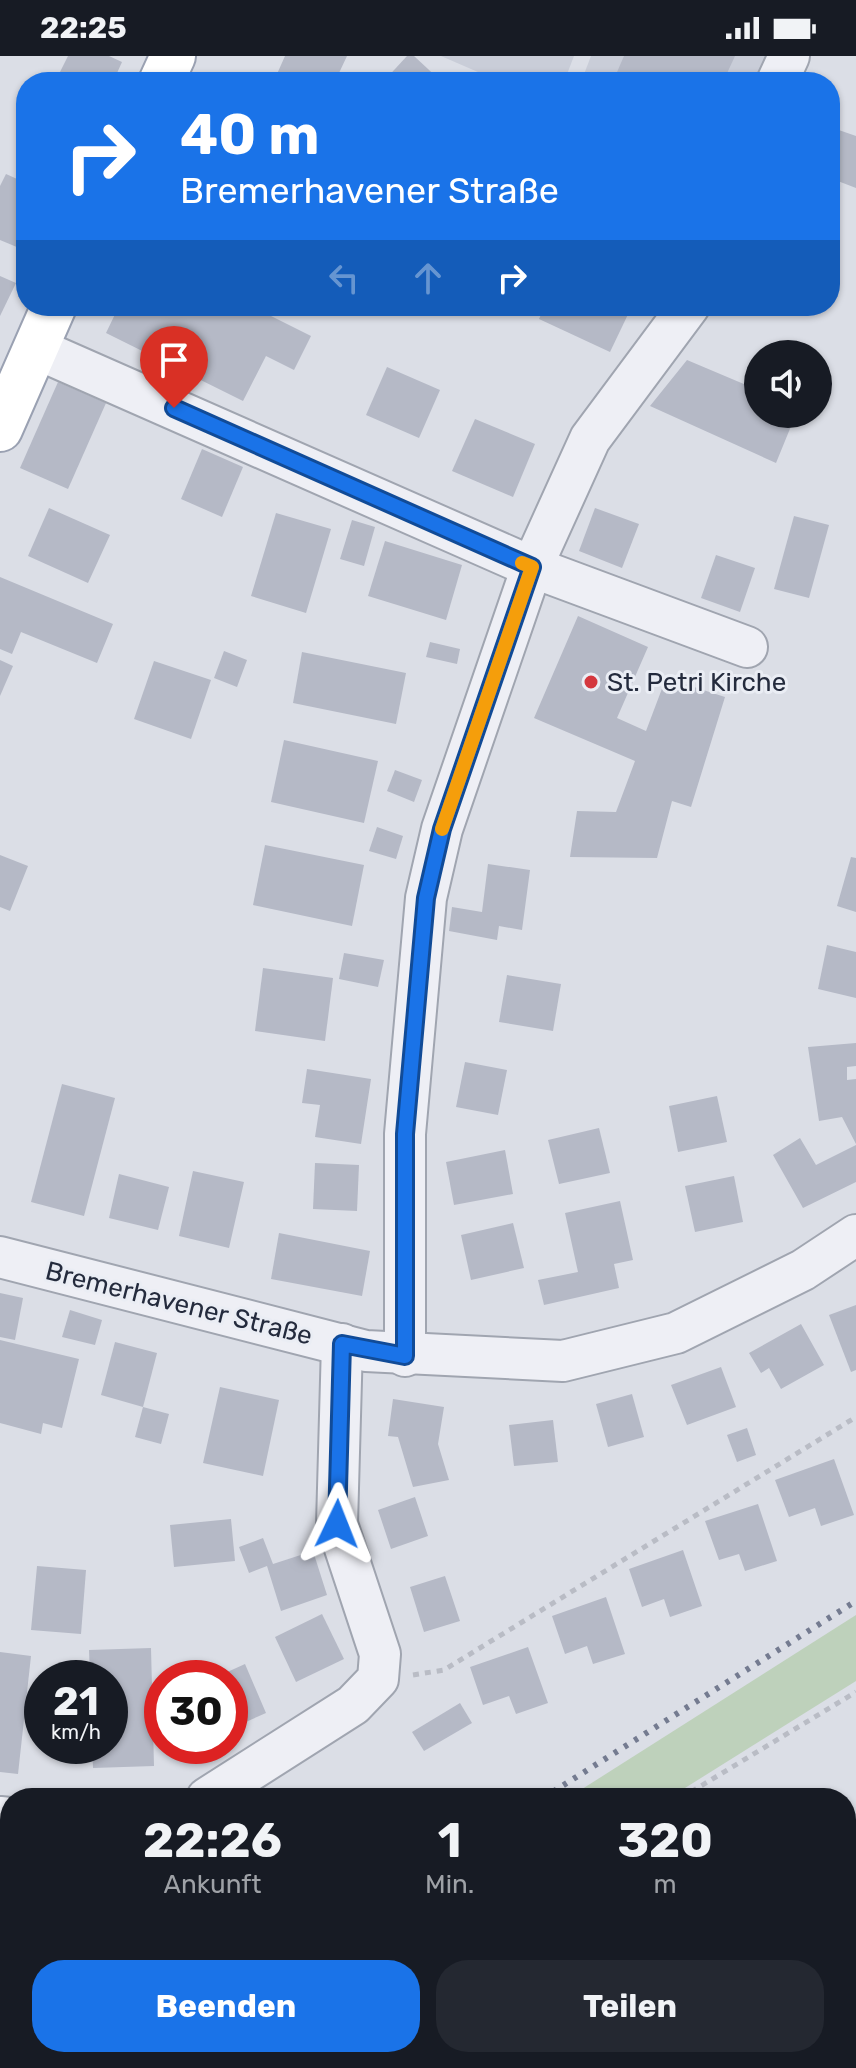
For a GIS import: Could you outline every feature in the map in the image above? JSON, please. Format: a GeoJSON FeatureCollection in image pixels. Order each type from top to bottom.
{"type":"FeatureCollection","features":[{"type":"Feature","properties":{"kind":"main road"},"geometry":{"type":"LineString","coordinates":[[0,429],[49,316]]}},
{"type":"Feature","properties":{"kind":"street"},"geometry":{"type":"LineString","coordinates":[[405,1356],[405,1134],[426,898],[442,829],[532,567],[590,439],[682,316]]}},
{"type":"Feature","properties":{"kind":"street"},"geometry":{"type":"LineString","coordinates":[[35,348],[532,567],[747,647]]}},
{"type":"Feature","properties":{"kind":"street","name":"Bremerhavener Straße"},"geometry":{"type":"LineString","coordinates":[[0,1257],[342,1344],[405,1356],[563,1361],[676,1333],[803,1270],[856,1235]]}},
{"type":"Feature","properties":{"kind":"street"},"geometry":{"type":"LineString","coordinates":[[223,1788],[353,1705],[378,1679],[380,1654],[337,1524],[342,1344]]}},
{"type":"Feature","properties":{"kind":"path"},"geometry":{"type":"LineString","coordinates":[[378,1679],[444,1670],[856,1417]]}},
{"type":"Feature","properties":{"kind":"path"},"geometry":{"type":"LineString","coordinates":[[698,1788],[856,1692]]}},
{"type":"Feature","properties":{"kind":"shaded area"},"geometry":{"type":"Polygon","coordinates":[[[441,56],[574,56],[568,72],[478,72],[441,56]]]}},
{"type":"Feature","properties":{"kind":"shaded area"},"geometry":{"type":"Polygon","coordinates":[[[591,56],[767,56],[761,72],[585,72],[591,56]]]}},
{"type":"Feature","properties":{"kind":"green space"},"geometry":{"type":"Polygon","coordinates":[[[856,1615],[856,1681],[685,1788],[584,1788],[856,1615]]]}},
{"type":"Feature","properties":{"kind":"building"},"geometry":{"type":"Polygon","coordinates":[[[68,56],[109,56],[122,62],[118,72],[60,72],[68,56]]]}},
{"type":"Feature","properties":{"kind":"building"},"geometry":{"type":"Polygon","coordinates":[[[285,56],[347,56],[339,72],[278,72],[285,56]]]}},
{"type":"Feature","properties":{"kind":"building"},"geometry":{"type":"Polygon","coordinates":[[[407,56],[414,56],[431,72],[392,72],[407,56]]]}},
{"type":"Feature","properties":{"kind":"building"},"geometry":{"type":"Polygon","coordinates":[[[624,56],[735,56],[728,72],[617,72],[624,56]]]}},
{"type":"Feature","properties":{"kind":"building"},"geometry":{"type":"Polygon","coordinates":[[[840,130],[856,136],[856,188],[840,182],[840,130]]]}},
{"type":"Feature","properties":{"kind":"building"},"geometry":{"type":"Polygon","coordinates":[[[6,174],[16,178],[16,247],[0,240],[0,186],[6,174]]]}},
{"type":"Feature","properties":{"kind":"building"},"geometry":{"type":"Polygon","coordinates":[[[0,276],[16,283],[0,316],[0,276]]]}},
{"type":"Feature","properties":{"kind":"building"},"geometry":{"type":"Polygon","coordinates":[[[114,316],[271,316],[311,336],[294,370],[266,356],[243,401],[106,333],[114,316]]]}},
{"type":"Feature","properties":{"kind":"building"},"geometry":{"type":"Polygon","coordinates":[[[540,316],[627,316],[610,352],[539,319],[540,316]]]}},
{"type":"Feature","properties":{"kind":"building"},"geometry":{"type":"Polygon","coordinates":[[[687,360],[744,384],[744,428],[790,428],[776,463],[650,406],[687,360]]]}},
{"type":"Feature","properties":{"kind":"building"},"geometry":{"type":"Polygon","coordinates":[[[387,367],[440,390],[419,438],[366,415],[387,367]]]}},
{"type":"Feature","properties":{"kind":"building"},"geometry":{"type":"Polygon","coordinates":[[[58,382],[106,403],[68,489],[20,468],[58,382]]]}},
{"type":"Feature","properties":{"kind":"building"},"geometry":{"type":"Polygon","coordinates":[[[475,419],[535,444],[513,497],[452,471],[475,419]]]}},
{"type":"Feature","properties":{"kind":"building"},"geometry":{"type":"Polygon","coordinates":[[[202,449],[243,467],[222,517],[181,499],[202,449]]]}},
{"type":"Feature","properties":{"kind":"building"},"geometry":{"type":"Polygon","coordinates":[[[49,508],[110,535],[88,583],[28,556],[49,508]]]}},
{"type":"Feature","properties":{"kind":"building"},"geometry":{"type":"Polygon","coordinates":[[[595,508],[639,524],[622,568],[579,551],[595,508]]]}},
{"type":"Feature","properties":{"kind":"building"},"geometry":{"type":"Polygon","coordinates":[[[276,513],[331,529],[306,613],[251,596],[276,513]]]}},
{"type":"Feature","properties":{"kind":"building"},"geometry":{"type":"Polygon","coordinates":[[[794,516],[829,525],[809,598],[774,589],[794,516]]]}},
{"type":"Feature","properties":{"kind":"building"},"geometry":{"type":"Polygon","coordinates":[[[352,520],[375,527],[364,566],[340,559],[352,520]]]}},
{"type":"Feature","properties":{"kind":"building"},"geometry":{"type":"Polygon","coordinates":[[[385,541],[462,565],[446,620],[368,596],[385,541]]]}},
{"type":"Feature","properties":{"kind":"building"},"geometry":{"type":"Polygon","coordinates":[[[716,555],[755,568],[740,612],[701,598],[716,555]]]}},
{"type":"Feature","properties":{"kind":"building"},"geometry":{"type":"Polygon","coordinates":[[[0,577],[113,624],[97,663],[21,632],[12,654],[0,649],[0,577]]]}},
{"type":"Feature","properties":{"kind":"building"},"geometry":{"type":"Polygon","coordinates":[[[578,616],[648,647],[617,718],[646,731],[666,678],[725,697],[691,807],[672,801],[657,858],[570,857],[577,811],[616,812],[635,761],[534,718],[578,616]]]}},
{"type":"Feature","properties":{"kind":"building"},"geometry":{"type":"Polygon","coordinates":[[[430,642],[460,649],[457,664],[426,657],[430,642]]]}},
{"type":"Feature","properties":{"kind":"building"},"geometry":{"type":"Polygon","coordinates":[[[224,651],[247,660],[237,687],[214,678],[224,651]]]}},
{"type":"Feature","properties":{"kind":"building"},"geometry":{"type":"Polygon","coordinates":[[[302,652],[406,673],[396,724],[293,703],[302,652]]]}},
{"type":"Feature","properties":{"kind":"building"},"geometry":{"type":"Polygon","coordinates":[[[0,660],[13,666],[0,696],[0,660]]]}},
{"type":"Feature","properties":{"kind":"building"},"geometry":{"type":"Polygon","coordinates":[[[154,661],[211,680],[191,739],[134,719],[154,661]]]}},
{"type":"Feature","properties":{"kind":"building"},"geometry":{"type":"Polygon","coordinates":[[[284,740],[378,761],[364,823],[271,802],[284,740]]]}},
{"type":"Feature","properties":{"kind":"building"},"geometry":{"type":"Polygon","coordinates":[[[395,770],[422,780],[414,802],[387,791],[395,770]]]}},
{"type":"Feature","properties":{"kind":"building"},"geometry":{"type":"Polygon","coordinates":[[[377,827],[403,836],[396,859],[369,851],[377,827]]]}},
{"type":"Feature","properties":{"kind":"building"},"geometry":{"type":"Polygon","coordinates":[[[265,845],[364,865],[352,926],[253,905],[265,845]]]}},
{"type":"Feature","properties":{"kind":"building"},"geometry":{"type":"Polygon","coordinates":[[[0,855],[28,866],[10,911],[0,907],[0,855]]]}},
{"type":"Feature","properties":{"kind":"building"},"geometry":{"type":"Polygon","coordinates":[[[851,857],[856,858],[856,912],[837,906],[851,857]]]}},
{"type":"Feature","properties":{"kind":"building"},"geometry":{"type":"Polygon","coordinates":[[[488,864],[530,870],[522,930],[499,926],[497,940],[449,931],[452,907],[482,912],[488,864]]]}},
{"type":"Feature","properties":{"kind":"building"},"geometry":{"type":"Polygon","coordinates":[[[827,945],[856,952],[856,998],[818,989],[827,945]]]}},
{"type":"Feature","properties":{"kind":"building"},"geometry":{"type":"Polygon","coordinates":[[[344,953],[384,960],[378,987],[339,979],[344,953]]]}},
{"type":"Feature","properties":{"kind":"building"},"geometry":{"type":"Polygon","coordinates":[[[263,968],[333,978],[325,1041],[255,1031],[263,968]]]}},
{"type":"Feature","properties":{"kind":"building"},"geometry":{"type":"Polygon","coordinates":[[[507,975],[561,984],[553,1031],[499,1022],[507,975]]]}},
{"type":"Feature","properties":{"kind":"building"},"geometry":{"type":"Polygon","coordinates":[[[856,1043],[856,1066],[847,1067],[847,1080],[856,1079],[856,1144],[842,1117],[819,1121],[808,1047],[856,1043]]]}},
{"type":"Feature","properties":{"kind":"building"},"geometry":{"type":"Polygon","coordinates":[[[465,1062],[507,1070],[498,1115],[456,1107],[465,1062]]]}},
{"type":"Feature","properties":{"kind":"building"},"geometry":{"type":"Polygon","coordinates":[[[307,1069],[371,1079],[361,1144],[315,1137],[320,1105],[302,1103],[307,1069]]]}},
{"type":"Feature","properties":{"kind":"building"},"geometry":{"type":"Polygon","coordinates":[[[62,1084],[115,1098],[84,1216],[31,1202],[62,1084]]]}},
{"type":"Feature","properties":{"kind":"building"},"geometry":{"type":"Polygon","coordinates":[[[717,1096],[727,1142],[678,1152],[669,1106],[717,1096]]]}},
{"type":"Feature","properties":{"kind":"building"},"geometry":{"type":"Polygon","coordinates":[[[599,1128],[610,1173],[559,1184],[548,1140],[599,1128]]]}},
{"type":"Feature","properties":{"kind":"building"},"geometry":{"type":"Polygon","coordinates":[[[800,1138],[816,1165],[856,1145],[856,1182],[803,1208],[773,1155],[800,1138]]]}},
{"type":"Feature","properties":{"kind":"building"},"geometry":{"type":"Polygon","coordinates":[[[505,1150],[513,1194],[454,1205],[446,1162],[505,1150]]]}},
{"type":"Feature","properties":{"kind":"building"},"geometry":{"type":"Polygon","coordinates":[[[315,1163],[359,1165],[357,1211],[313,1209],[315,1163]]]}},
{"type":"Feature","properties":{"kind":"building"},"geometry":{"type":"Polygon","coordinates":[[[193,1171],[244,1182],[229,1248],[179,1236],[193,1171]]]}},
{"type":"Feature","properties":{"kind":"building"},"geometry":{"type":"Polygon","coordinates":[[[119,1174],[169,1187],[158,1230],[109,1218],[119,1174]]]}},
{"type":"Feature","properties":{"kind":"building"},"geometry":{"type":"Polygon","coordinates":[[[734,1176],[743,1222],[695,1232],[685,1186],[734,1176]]]}},
{"type":"Feature","properties":{"kind":"building"},"geometry":{"type":"Polygon","coordinates":[[[620,1201],[633,1260],[614,1264],[619,1288],[544,1305],[538,1280],[578,1272],[565,1213],[620,1201]]]}},
{"type":"Feature","properties":{"kind":"building"},"geometry":{"type":"Polygon","coordinates":[[[513,1223],[524,1268],[471,1280],[461,1235],[513,1223]]]}},
{"type":"Feature","properties":{"kind":"building"},"geometry":{"type":"Polygon","coordinates":[[[279,1233],[370,1251],[362,1296],[271,1279],[279,1233]]]}},
{"type":"Feature","properties":{"kind":"building"},"geometry":{"type":"Polygon","coordinates":[[[0,1293],[23,1298],[15,1340],[0,1337],[0,1293]]]}},
{"type":"Feature","properties":{"kind":"building"},"geometry":{"type":"Polygon","coordinates":[[[856,1305],[856,1370],[851,1372],[829,1315],[856,1305]]]}},
{"type":"Feature","properties":{"kind":"building"},"geometry":{"type":"Polygon","coordinates":[[[70,1310],[102,1320],[95,1345],[62,1337],[70,1310]]]}},
{"type":"Feature","properties":{"kind":"building"},"geometry":{"type":"Polygon","coordinates":[[[801,1324],[824,1365],[781,1389],[769,1368],[761,1373],[749,1353],[801,1324]]]}},
{"type":"Feature","properties":{"kind":"building"},"geometry":{"type":"Polygon","coordinates":[[[0,1340],[79,1359],[62,1428],[43,1423],[41,1434],[0,1423],[0,1340]]]}},
{"type":"Feature","properties":{"kind":"building"},"geometry":{"type":"Polygon","coordinates":[[[115,1342],[157,1353],[143,1407],[101,1395],[115,1342]]]}},
{"type":"Feature","properties":{"kind":"building"},"geometry":{"type":"Polygon","coordinates":[[[721,1367],[736,1407],[687,1425],[671,1385],[721,1367]]]}},
{"type":"Feature","properties":{"kind":"building"},"geometry":{"type":"Polygon","coordinates":[[[220,1387],[279,1400],[263,1476],[203,1463],[220,1387]]]}},
{"type":"Feature","properties":{"kind":"building"},"geometry":{"type":"Polygon","coordinates":[[[632,1394],[644,1437],[608,1447],[596,1404],[632,1394]]]}},
{"type":"Feature","properties":{"kind":"building"},"geometry":{"type":"Polygon","coordinates":[[[393,1399],[444,1407],[438,1444],[449,1480],[413,1487],[398,1437],[388,1436],[393,1399]]]}},
{"type":"Feature","properties":{"kind":"building"},"geometry":{"type":"Polygon","coordinates":[[[143,1407],[169,1414],[161,1444],[135,1437],[143,1407]]]}},
{"type":"Feature","properties":{"kind":"building"},"geometry":{"type":"Polygon","coordinates":[[[553,1420],[558,1462],[514,1466],[509,1425],[553,1420]]]}},
{"type":"Feature","properties":{"kind":"building"},"geometry":{"type":"Polygon","coordinates":[[[747,1428],[756,1455],[737,1462],[727,1435],[747,1428]]]}},
{"type":"Feature","properties":{"kind":"building"},"geometry":{"type":"Polygon","coordinates":[[[834,1459],[854,1515],[821,1526],[815,1508],[789,1517],[775,1480],[834,1459]]]}},
{"type":"Feature","properties":{"kind":"building"},"geometry":{"type":"Polygon","coordinates":[[[415,1497],[428,1536],[391,1549],[378,1510],[415,1497]]]}},
{"type":"Feature","properties":{"kind":"building"},"geometry":{"type":"Polygon","coordinates":[[[758,1504],[777,1561],[745,1571],[739,1554],[719,1560],[705,1521],[758,1504]]]}},
{"type":"Feature","properties":{"kind":"building"},"geometry":{"type":"Polygon","coordinates":[[[231,1519],[235,1561],[174,1567],[170,1525],[231,1519]]]}},
{"type":"Feature","properties":{"kind":"building"},"geometry":{"type":"Polygon","coordinates":[[[263,1538],[273,1564],[313,1551],[327,1595],[281,1611],[267,1566],[249,1573],[239,1547],[263,1538]]]}},
{"type":"Feature","properties":{"kind":"building"},"geometry":{"type":"Polygon","coordinates":[[[683,1550],[702,1606],[670,1617],[664,1599],[642,1607],[629,1569],[683,1550]]]}},
{"type":"Feature","properties":{"kind":"building"},"geometry":{"type":"Polygon","coordinates":[[[37,1566],[86,1570],[81,1634],[31,1630],[37,1566]]]}},
{"type":"Feature","properties":{"kind":"building"},"geometry":{"type":"Polygon","coordinates":[[[445,1576],[460,1621],[424,1632],[410,1587],[445,1576]]]}},
{"type":"Feature","properties":{"kind":"building"},"geometry":{"type":"Polygon","coordinates":[[[606,1597],[625,1654],[593,1664],[587,1646],[565,1654],[552,1616],[606,1597]]]}},
{"type":"Feature","properties":{"kind":"building"},"geometry":{"type":"Polygon","coordinates":[[[322,1614],[344,1659],[296,1682],[275,1637],[322,1614]]]}},
{"type":"Feature","properties":{"kind":"building"},"geometry":{"type":"Polygon","coordinates":[[[528,1647],[548,1703],[516,1714],[509,1696],[483,1705],[470,1667],[528,1647]]]}},
{"type":"Feature","properties":{"kind":"building"},"geometry":{"type":"Polygon","coordinates":[[[151,1648],[151,1660],[144,1660],[144,1764],[154,1766],[93,1768],[93,1764],[128,1764],[128,1660],[89,1660],[89,1650],[151,1648]]]}},
{"type":"Feature","properties":{"kind":"building"},"geometry":{"type":"Polygon","coordinates":[[[0,1652],[31,1656],[31,1660],[24,1660],[24,1720],[18,1774],[0,1772],[0,1652]]]}},
{"type":"Feature","properties":{"kind":"building"},"geometry":{"type":"Polygon","coordinates":[[[248,1671],[266,1713],[248,1721],[248,1671]]]}},
{"type":"Feature","properties":{"kind":"building"},"geometry":{"type":"Polygon","coordinates":[[[460,1703],[472,1723],[424,1751],[412,1732],[460,1703]]]}},
{"type":"Feature","properties":{"kind":"railway"},"geometry":{"type":"LineString","coordinates":[[559,1788],[856,1601]]}},
{"type":"Feature","properties":{"kind":"slow traffic"},"geometry":{"type":"LineString","coordinates":[[442,829],[532,567],[522,563]]}},
{"type":"Feature","properties":{"kind":"place","name":"St. Petri Kirche"},"geometry":{"type":"Point","coordinates":[591,682]}},
{"type":"Feature","properties":{"kind":"route"},"geometry":{"type":"LineString","coordinates":[[174,408],[532,567],[442,829],[426,898],[405,1134],[405,1356],[342,1344],[337,1524]]}}]}
